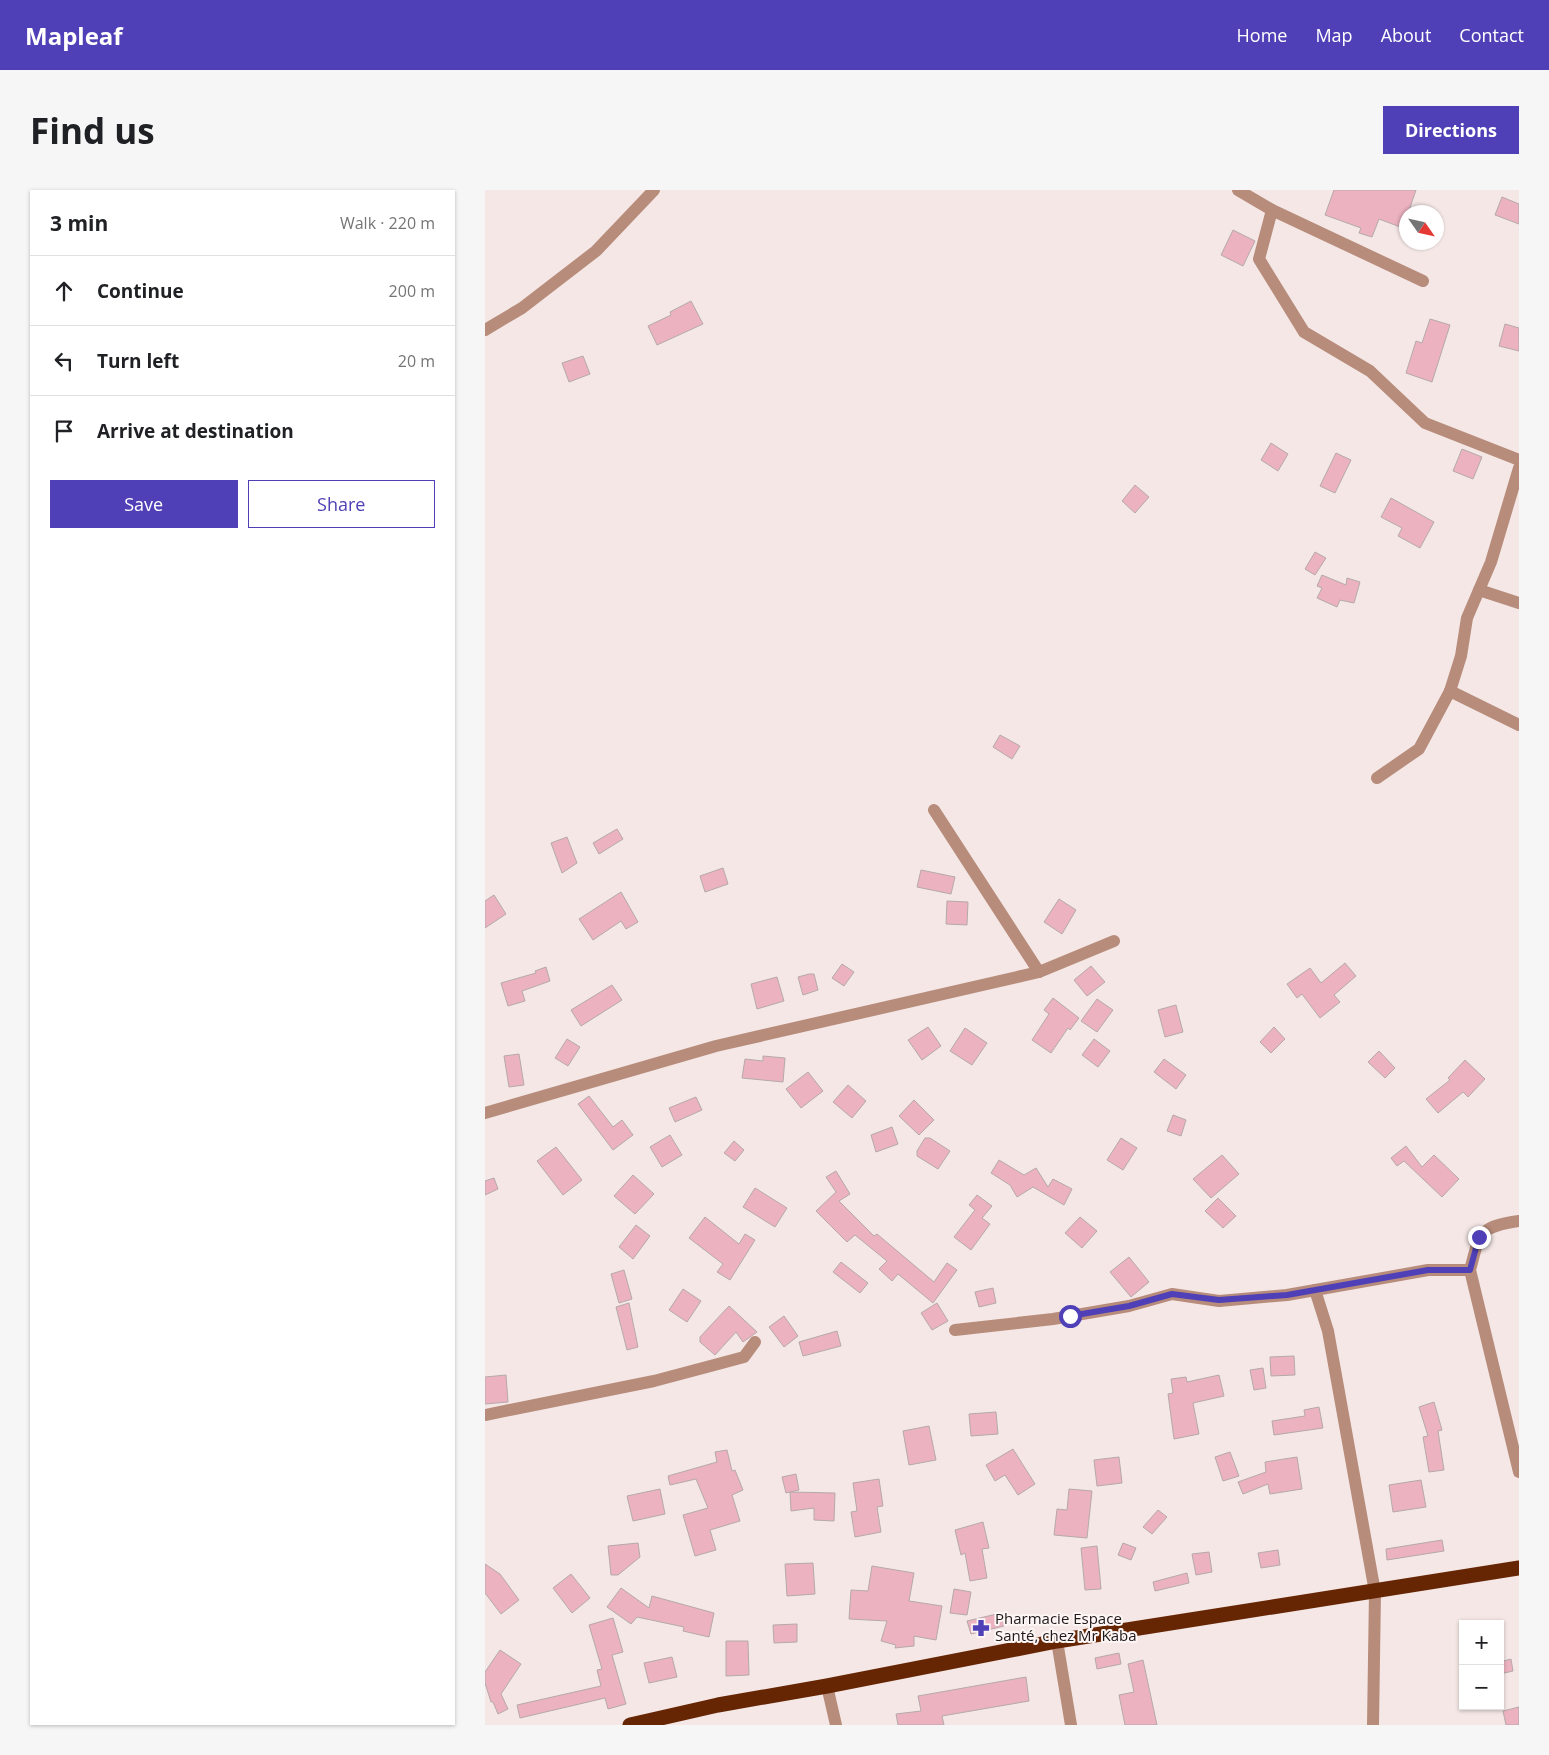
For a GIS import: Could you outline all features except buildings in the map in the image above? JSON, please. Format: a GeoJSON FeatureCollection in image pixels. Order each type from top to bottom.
{"type":"FeatureCollection","features":[{"type":"Feature","properties":{"kind":"highway"},"geometry":{"type":"LineString","coordinates":[[630,1725],[718,1704],[827,1686],[1057,1641],[1519,1568]]}},
{"type":"Feature","properties":{"kind":"street"},"geometry":{"type":"LineString","coordinates":[[485,330],[522,308],[596,251],[654,190]]}},
{"type":"Feature","properties":{"kind":"street"},"geometry":{"type":"LineString","coordinates":[[1238,190],[1272,210],[1423,280]]}},
{"type":"Feature","properties":{"kind":"street"},"geometry":{"type":"LineString","coordinates":[[1272,210],[1259,259],[1304,332],[1370,371],[1425,423],[1519,460]]}},
{"type":"Feature","properties":{"kind":"street"},"geometry":{"type":"LineString","coordinates":[[1377,778],[1419,749],[1449,691],[1461,656],[1467,618],[1491,562],[1519,468]]}},
{"type":"Feature","properties":{"kind":"street"},"geometry":{"type":"LineString","coordinates":[[1479,590],[1519,603]]}},
{"type":"Feature","properties":{"kind":"street"},"geometry":{"type":"LineString","coordinates":[[1449,691],[1519,725]]}},
{"type":"Feature","properties":{"kind":"street"},"geometry":{"type":"LineString","coordinates":[[934,810],[1039,972]]}},
{"type":"Feature","properties":{"kind":"street"},"geometry":{"type":"LineString","coordinates":[[485,1113],[717,1046],[1039,972],[1114,941]]}},
{"type":"Feature","properties":{"kind":"street"},"geometry":{"type":"LineString","coordinates":[[1519,1221],[1493,1224],[1479,1237],[1470,1270],[1519,1472]]}},
{"type":"Feature","properties":{"kind":"street"},"geometry":{"type":"LineString","coordinates":[[955,1330],[1053,1319],[1129,1306],[1172,1294],[1219,1300],[1287,1295],[1428,1270],[1470,1270]]}},
{"type":"Feature","properties":{"kind":"street"},"geometry":{"type":"LineString","coordinates":[[1315,1290],[1327,1331],[1375,1592],[1373,1725]]}},
{"type":"Feature","properties":{"kind":"street"},"geometry":{"type":"LineString","coordinates":[[485,1415],[654,1381],[709,1367],[744,1356],[755,1342]]}},
{"type":"Feature","properties":{"kind":"street"},"geometry":{"type":"LineString","coordinates":[[1057,1641],[1071,1725]]}},
{"type":"Feature","properties":{"kind":"street"},"geometry":{"type":"LineString","coordinates":[[827,1686],[835,1725]]}},
{"type":"Feature","properties":{"kind":"place","name":"Pharmacie Espace Santé, chez Mr Kaba"},"geometry":{"type":"Point","coordinates":[981,1628]}},
{"type":"Feature","properties":{"kind":"route"},"geometry":{"type":"LineString","coordinates":[[1070,1316],[1129,1306],[1172,1294],[1219,1300],[1287,1295],[1428,1270],[1470,1270],[1479,1237]]}}]}
